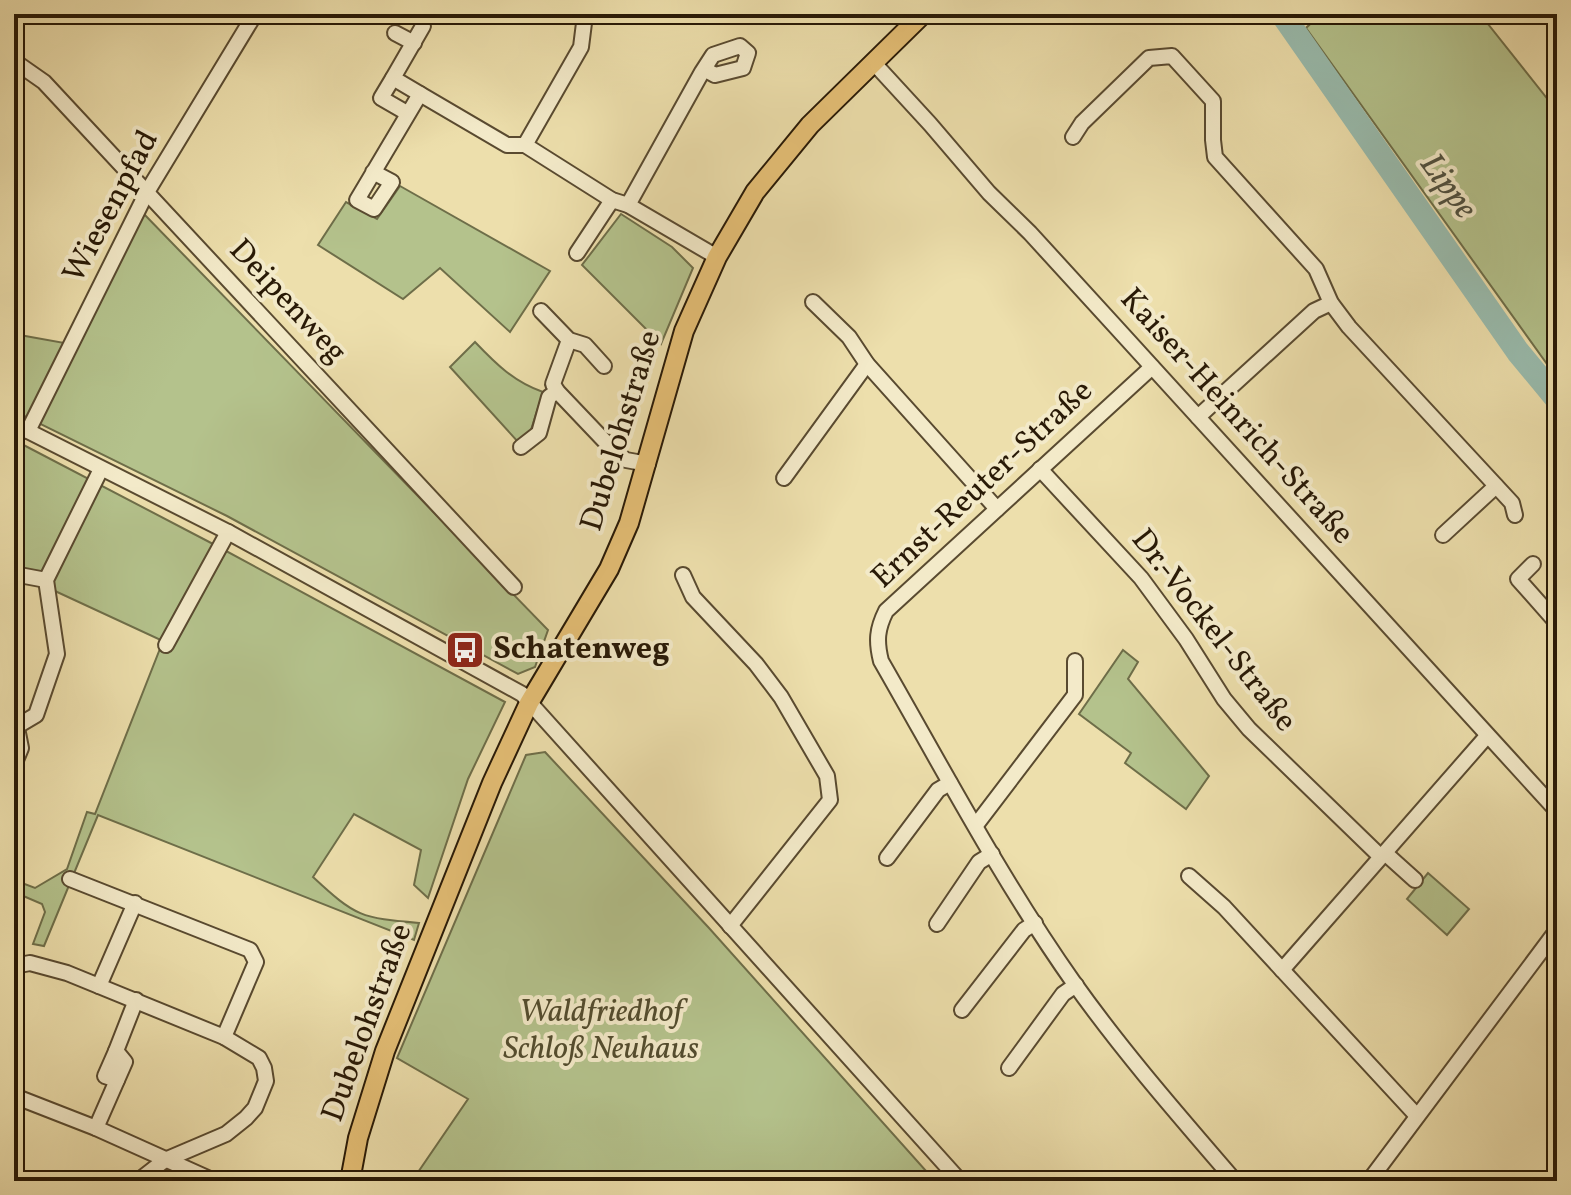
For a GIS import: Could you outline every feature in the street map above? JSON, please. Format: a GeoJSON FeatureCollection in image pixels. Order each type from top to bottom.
{"type":"FeatureCollection","features":[{"type":"Feature","properties":{"kind":"main road","name":"Dubelohstraße"},"geometry":{"type":"LineString","coordinates":[[350,1181],[358,1138],[385,1051],[492,783],[529,703],[609,569],[629,523],[684,331],[717,257],[755,192],[810,125],[923,14]]}},
{"type":"Feature","properties":{"kind":"street","name":"Wiesenpfad"},"geometry":{"type":"LineString","coordinates":[[21,428],[147,192],[255,14]]}},
{"type":"Feature","properties":{"kind":"street"},"geometry":{"type":"LineString","coordinates":[[525,145],[581,47],[584,23]]}},
{"type":"Feature","properties":{"kind":"street"},"geometry":{"type":"LineString","coordinates":[[407,113],[381,98],[423,26]]}},
{"type":"Feature","properties":{"kind":"street"},"geometry":{"type":"LineString","coordinates":[[395,33],[414,43]]}},
{"type":"Feature","properties":{"kind":"street"},"geometry":{"type":"LineString","coordinates":[[1073,137],[1082,123],[1149,58],[1172,56],[1213,101],[1215,157],[1316,269],[1331,303],[1349,327],[1512,503],[1515,515]]}},
{"type":"Feature","properties":{"kind":"street","name":"Deipenweg"},"geometry":{"type":"LineString","coordinates":[[14,61],[44,82],[514,587]]}},
{"type":"Feature","properties":{"kind":"street","name":"Kaiser-Heinrich-Straße"},"geometry":{"type":"LineString","coordinates":[[873,62],[989,193],[1030,233],[1557,811]]}},
{"type":"Feature","properties":{"kind":"street"},"geometry":{"type":"LineString","coordinates":[[628,205],[704,69]]}},
{"type":"Feature","properties":{"kind":"street"},"geometry":{"type":"LineString","coordinates":[[393,78],[507,145],[525,145],[612,200],[628,205],[717,257]]}},
{"type":"Feature","properties":{"kind":"street"},"geometry":{"type":"LineString","coordinates":[[373,172],[420,94]]}},
{"type":"Feature","properties":{"kind":"street"},"geometry":{"type":"LineString","coordinates":[[577,253],[612,200]]}},
{"type":"Feature","properties":{"kind":"street"},"geometry":{"type":"LineString","coordinates":[[813,302],[849,337],[867,364],[997,509]]}},
{"type":"Feature","properties":{"kind":"street"},"geometry":{"type":"LineString","coordinates":[[1198,417],[1314,311],[1331,303]]}},
{"type":"Feature","properties":{"kind":"street"},"geometry":{"type":"LineString","coordinates":[[541,311],[569,340],[585,345],[604,366]]}},
{"type":"Feature","properties":{"kind":"street"},"geometry":{"type":"LineString","coordinates":[[569,340],[553,384],[557,391],[616,453],[626,460],[648,464]]}},
{"type":"Feature","properties":{"kind":"street"},"geometry":{"type":"LineString","coordinates":[[784,478],[867,364]]}},
{"type":"Feature","properties":{"kind":"street","name":"Ernst-Reuter-Straße"},"geometry":{"type":"LineString","coordinates":[[1152,367],[886,611],[878,628],[877,646],[881,661],[950,783],[1076,985],[1186,1125],[1235,1181]]}},
{"type":"Feature","properties":{"kind":"street"},"geometry":{"type":"LineString","coordinates":[[521,447],[539,433],[549,397],[557,391]]}},
{"type":"Feature","properties":{"kind":"street"},"geometry":{"type":"LineString","coordinates":[[21,428],[228,532],[516,690],[960,1181]]}},
{"type":"Feature","properties":{"kind":"street"},"geometry":{"type":"LineString","coordinates":[[14,765],[21,748],[15,728],[36,715],[57,654],[46,580],[101,469]]}},
{"type":"Feature","properties":{"kind":"street","name":"Dr.-Vockel-Straße"},"geometry":{"type":"LineString","coordinates":[[1040,469],[1141,578],[1186,639],[1224,699],[1249,729],[1383,855],[1415,880]]}},
{"type":"Feature","properties":{"kind":"street"},"geometry":{"type":"LineString","coordinates":[[1443,535],[1496,486]]}},
{"type":"Feature","properties":{"kind":"street"},"geometry":{"type":"LineString","coordinates":[[166,645],[228,532]]}},
{"type":"Feature","properties":{"kind":"street"},"geometry":{"type":"LineString","coordinates":[[1533,564],[1518,579],[1557,623]]}},
{"type":"Feature","properties":{"kind":"street"},"geometry":{"type":"LineString","coordinates":[[14,574],[46,580]]}},
{"type":"Feature","properties":{"kind":"street"},"geometry":{"type":"LineString","coordinates":[[683,575],[693,597],[756,664],[781,697],[827,776],[830,791],[830,800],[730,926]]}},
{"type":"Feature","properties":{"kind":"street"},"geometry":{"type":"LineString","coordinates":[[976,825],[1075,695],[1075,661]]}},
{"type":"Feature","properties":{"kind":"street"},"geometry":{"type":"LineString","coordinates":[[1282,970],[1487,736]]}},
{"type":"Feature","properties":{"kind":"street"},"geometry":{"type":"LineString","coordinates":[[887,858],[938,790],[950,783]]}},
{"type":"Feature","properties":{"kind":"street"},"geometry":{"type":"LineString","coordinates":[[937,924],[979,862],[992,854]]}},
{"type":"Feature","properties":{"kind":"street"},"geometry":{"type":"LineString","coordinates":[[1189,876],[1224,907],[1417,1116]]}},
{"type":"Feature","properties":{"kind":"street"},"geometry":{"type":"LineString","coordinates":[[70,879],[250,950],[256,962],[224,1037]]}},
{"type":"Feature","properties":{"kind":"street"},"geometry":{"type":"LineString","coordinates":[[99,986],[135,903]]}},
{"type":"Feature","properties":{"kind":"street"},"geometry":{"type":"LineString","coordinates":[[962,1010],[1024,930],[1035,923]]}},
{"type":"Feature","properties":{"kind":"street"},"geometry":{"type":"LineString","coordinates":[[1369,1181],[1557,930]]}},
{"type":"Feature","properties":{"kind":"street"},"geometry":{"type":"LineString","coordinates":[[14,966],[30,963],[50,966],[224,1037],[259,1058],[266,1081],[255,1108],[226,1134],[165,1160],[138,1181]]}},
{"type":"Feature","properties":{"kind":"street"},"geometry":{"type":"LineString","coordinates":[[1009,1068],[1063,994],[1076,985]]}},
{"type":"Feature","properties":{"kind":"street"},"geometry":{"type":"LineString","coordinates":[[96,1128],[125,1062],[116,1051],[136,1000]]}},
{"type":"Feature","properties":{"kind":"street"},"geometry":{"type":"LineString","coordinates":[[14,1096],[96,1128],[214,1181]]}},
{"type":"Feature","properties":{"kind":"green space"},"geometry":{"type":"Polygon","coordinates":[[[1321,14],[1480,14],[1557,111],[1557,378],[1306,28],[1321,14]]]}},
{"type":"Feature","properties":{"kind":"green space"},"geometry":{"type":"Polygon","coordinates":[[[400,186],[550,271],[510,332],[440,268],[403,299],[318,245],[346,202],[377,219],[400,186]]]}},
{"type":"Feature","properties":{"kind":"green space"},"geometry":{"type":"Polygon","coordinates":[[[142,212],[548,630],[535,667],[518,674],[227,516],[14,411],[14,334],[75,345],[142,212]]]}},
{"type":"Feature","properties":{"kind":"green space"},"geometry":{"type":"Polygon","coordinates":[[[621,214],[672,247],[693,268],[661,344],[582,265],[621,214]]]}},
{"type":"Feature","properties":{"kind":"green space"},"geometry":{"type":"Polygon","coordinates":[[[475,342],[506,372],[543,392],[530,433],[519,443],[450,367],[475,342]]]}},
{"type":"Feature","properties":{"kind":"green space"},"geometry":{"type":"Polygon","coordinates":[[[14,440],[505,702],[468,779],[428,898],[414,885],[421,850],[354,814],[313,877],[360,913],[419,923],[414,940],[98,815],[44,946],[33,944],[45,912],[42,904],[14,892],[14,880],[35,888],[67,869],[87,812],[95,814],[163,641],[14,572],[14,440]]]}},
{"type":"Feature","properties":{"kind":"green space"},"geometry":{"type":"Polygon","coordinates":[[[1123,650],[1138,662],[1128,679],[1209,776],[1186,809],[1125,763],[1131,753],[1079,714],[1123,650]]]}},
{"type":"Feature","properties":{"kind":"green space","name":"Waldfriedhof Schloß Neuhaus"},"geometry":{"type":"Polygon","coordinates":[[[545,752],[709,928],[935,1181],[412,1181],[468,1099],[397,1058],[526,755],[545,752]]]}},
{"type":"Feature","properties":{"kind":"green space"},"geometry":{"type":"Polygon","coordinates":[[[1428,873],[1469,909],[1447,935],[1407,899],[1428,873]]]}},
{"type":"Feature","properties":{"kind":"waterway","name":"Lippe"},"geometry":{"type":"LineString","coordinates":[[1282,14],[1518,352],[1557,399]]}},
{"type":"Feature","properties":{"kind":"waterway"},"geometry":{"type":"LineString","coordinates":[[1290,26],[1304,14]]}},
{"type":"Feature","properties":{"kind":"place","name":"Schatenweg"},"geometry":{"type":"Point","coordinates":[465,650]}}]}
